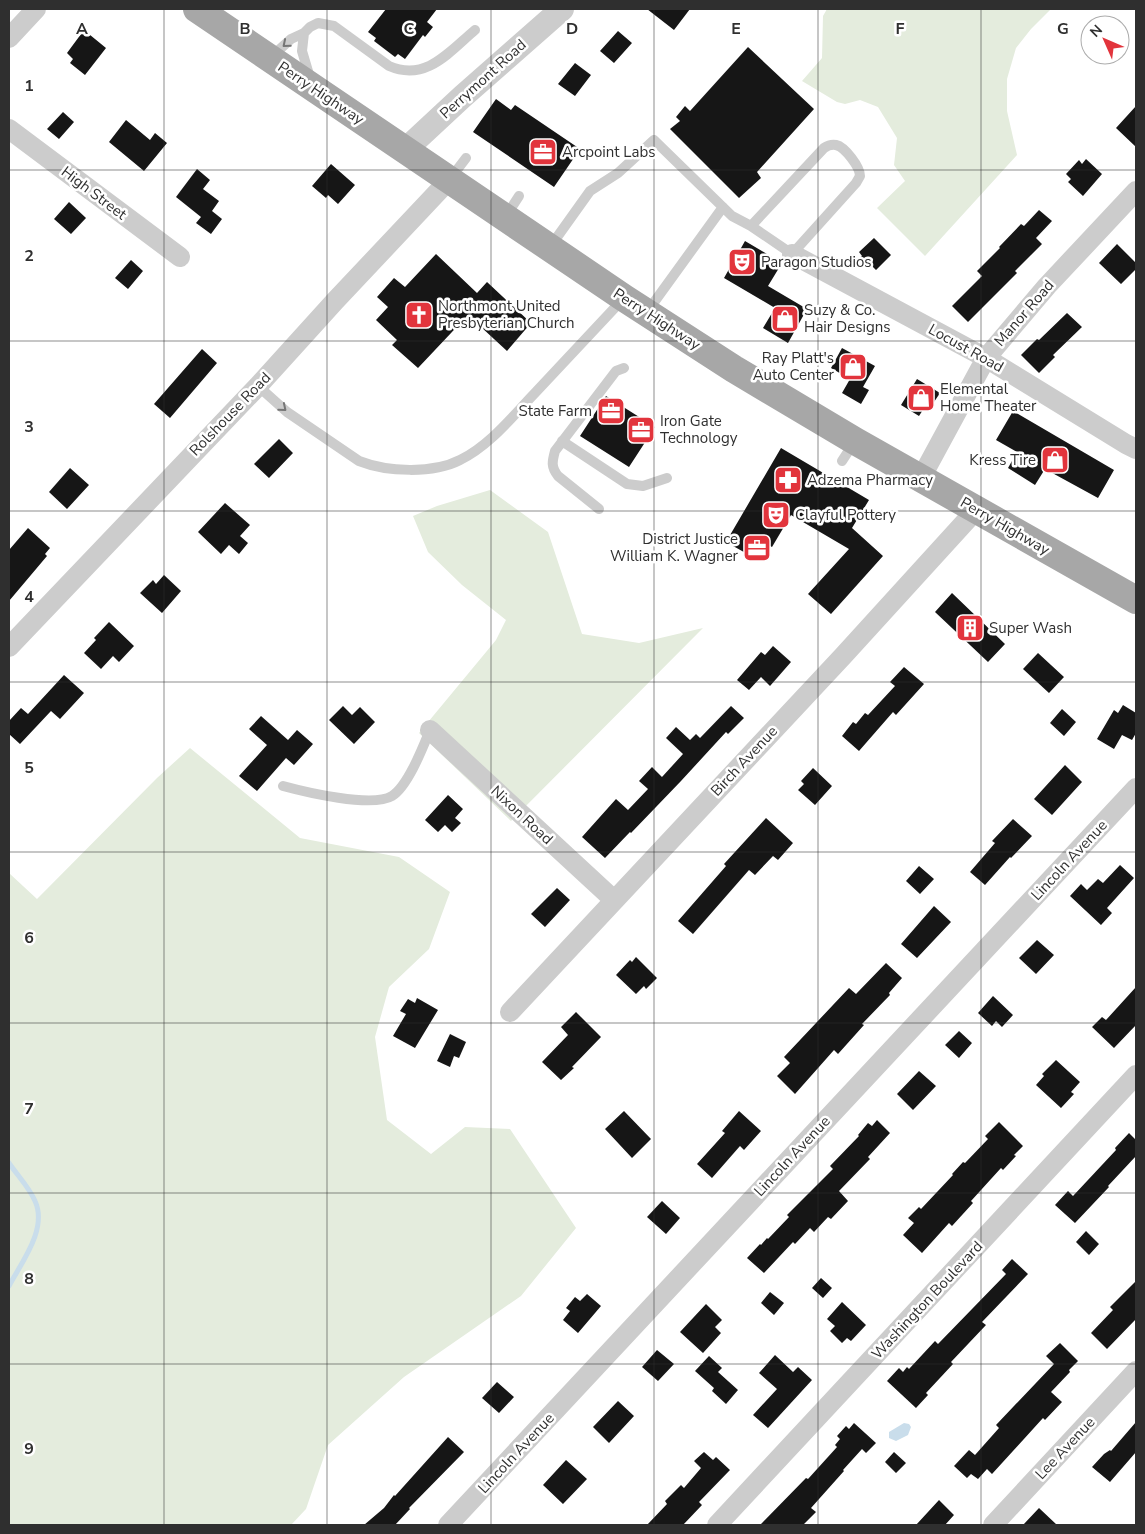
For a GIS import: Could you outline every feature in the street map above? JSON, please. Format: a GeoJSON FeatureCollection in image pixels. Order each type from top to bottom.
{"type":"FeatureCollection","features":[{"type":"Feature","properties":{"kind":"main road","name":"Perry Highway"},"geometry":{"type":"LineString","coordinates":[[196,9],[504,218],[734,369],[848,451],[921,478],[1136,600]]}},
{"type":"Feature","properties":{"kind":"street"},"geometry":{"type":"LineString","coordinates":[[9,38],[36,9]]}},
{"type":"Feature","properties":{"kind":"street","name":"Perrymont Road"},"geometry":{"type":"LineString","coordinates":[[405,150],[562,9]]}},
{"type":"Feature","properties":{"kind":"street","name":"High Street"},"geometry":{"type":"LineString","coordinates":[[9,130],[180,257]]}},
{"type":"Feature","properties":{"kind":"street","name":"Rolshouse Road"},"geometry":{"type":"LineString","coordinates":[[9,647],[258,386],[449,180]]}},
{"type":"Feature","properties":{"kind":"street","name":"Manor Road"},"geometry":{"type":"LineString","coordinates":[[921,478],[986,358],[1047,286],[1136,191]]}},
{"type":"Feature","properties":{"kind":"street","name":"Locust Road"},"geometry":{"type":"LineString","coordinates":[[792,254],[986,358],[1136,449]]}},
{"type":"Feature","properties":{"kind":"street","name":"Birch Avenue"},"geometry":{"type":"LineString","coordinates":[[510,1012],[843,656],[976,510]]}},
{"type":"Feature","properties":{"kind":"street","name":"Nixon Road"},"geometry":{"type":"LineString","coordinates":[[430,730],[614,900]]}},
{"type":"Feature","properties":{"kind":"street","name":"Lincoln Avenue"},"geometry":{"type":"LineString","coordinates":[[448,1525],[1136,788]]}},
{"type":"Feature","properties":{"kind":"street","name":"Washington Boulevard"},"geometry":{"type":"LineString","coordinates":[[717,1525],[1136,1075]]}},
{"type":"Feature","properties":{"kind":"street","name":"Lee Avenue"},"geometry":{"type":"LineString","coordinates":[[993,1525],[1136,1371]]}},
{"type":"Feature","properties":{"kind":"lane"},"geometry":{"type":"LineString","coordinates":[[269,58],[291,39],[318,23],[334,26],[389,66],[398,70],[417,71],[439,61],[475,30]]}},
{"type":"Feature","properties":{"kind":"lane"},"geometry":{"type":"LineString","coordinates":[[304,33],[302,42],[304,59],[310,78],[317,91]]}},
{"type":"Feature","properties":{"kind":"lane"},"geometry":{"type":"LineString","coordinates":[[549,248],[590,191],[618,173],[654,140],[732,216],[751,226],[792,254],[860,176],[858,165],[840,147],[835,144],[829,145],[824,148],[751,226]]}},
{"type":"Feature","properties":{"kind":"lane"},"geometry":{"type":"LineString","coordinates":[[449,180],[466,158]]}},
{"type":"Feature","properties":{"kind":"lane"},"geometry":{"type":"LineString","coordinates":[[504,218],[519,196]]}},
{"type":"Feature","properties":{"kind":"lane"},"geometry":{"type":"LineString","coordinates":[[646,313],[723,207]]}},
{"type":"Feature","properties":{"kind":"lane"},"geometry":{"type":"LineString","coordinates":[[258,386],[287,412],[359,462],[372,466],[409,470],[438,467],[460,460],[485,444],[624,298]]}},
{"type":"Feature","properties":{"kind":"lane"},"geometry":{"type":"LineString","coordinates":[[598,509],[558,476],[552,462],[555,451],[562,441],[616,371],[624,368]]}},
{"type":"Feature","properties":{"kind":"lane"},"geometry":{"type":"LineString","coordinates":[[562,441],[627,484],[643,486],[667,478]]}},
{"type":"Feature","properties":{"kind":"lane"},"geometry":{"type":"LineString","coordinates":[[283,786],[322,795],[361,800],[393,796],[407,779],[430,730]]}},
{"type":"Feature","properties":{"kind":"green space"},"geometry":{"type":"Polygon","coordinates":[[[827,9],[1051,9],[1031,29],[1016,48],[1007,79],[1007,111],[1017,155],[925,256],[877,208],[905,181],[894,165],[897,138],[878,107],[860,100],[845,104],[837,102],[802,81],[822,58],[823,16],[827,9]]]}},
{"type":"Feature","properties":{"kind":"green space"},"geometry":{"type":"Polygon","coordinates":[[[490,490],[548,532],[582,634],[639,643],[703,628],[511,821],[419,733],[496,640],[506,620],[462,585],[428,552],[413,516],[437,506],[490,490]]]}},
{"type":"Feature","properties":{"kind":"green space"},"geometry":{"type":"Polygon","coordinates":[[[190,748],[300,838],[399,857],[450,892],[429,949],[389,987],[375,1037],[387,1120],[431,1154],[465,1127],[510,1129],[576,1228],[521,1296],[404,1377],[328,1445],[306,1509],[291,1525],[9,1525],[9,873],[37,899],[157,778],[190,748]]]}},
{"type":"Feature","properties":{"kind":"water"},"geometry":{"type":"Polygon","coordinates":[[[904,1423],[909,1424],[911,1427],[908,1435],[896,1441],[889,1438],[889,1432],[904,1423]]]}},
{"type":"Feature","properties":{"kind":"building"},"geometry":{"type":"Polygon","coordinates":[[[386,9],[437,9],[427,22],[433,27],[425,37],[423,35],[405,59],[398,54],[395,57],[374,41],[376,38],[368,32],[386,9]]]}},
{"type":"Feature","properties":{"kind":"building"},"geometry":{"type":"Polygon","coordinates":[[[647,9],[690,9],[674,30],[647,9]]]}},
{"type":"Feature","properties":{"kind":"building"},"geometry":{"type":"Polygon","coordinates":[[[84,30],[106,48],[85,75],[70,63],[73,59],[67,53],[84,30]]]}},
{"type":"Feature","properties":{"kind":"building"},"geometry":{"type":"Polygon","coordinates":[[[618,31],[632,43],[614,63],[600,51],[618,31]]]}},
{"type":"Feature","properties":{"kind":"building"},"geometry":{"type":"Polygon","coordinates":[[[748,47],[814,109],[757,172],[761,178],[739,198],[670,129],[680,121],[676,117],[685,106],[690,111],[748,47]]]}},
{"type":"Feature","properties":{"kind":"building"},"geometry":{"type":"Polygon","coordinates":[[[575,63],[591,75],[575,96],[558,84],[575,63]]]}},
{"type":"Feature","properties":{"kind":"building"},"geometry":{"type":"Polygon","coordinates":[[[496,99],[511,110],[515,105],[580,149],[554,187],[473,132],[496,99]]]}},
{"type":"Feature","properties":{"kind":"building"},"geometry":{"type":"Polygon","coordinates":[[[1136,106],[1136,147],[1116,128],[1136,106]]]}},
{"type":"Feature","properties":{"kind":"building"},"geometry":{"type":"Polygon","coordinates":[[[63,112],[74,122],[59,139],[47,129],[63,112]]]}},
{"type":"Feature","properties":{"kind":"building"},"geometry":{"type":"Polygon","coordinates":[[[126,120],[150,140],[155,133],[167,143],[144,171],[109,142],[126,120]]]}},
{"type":"Feature","properties":{"kind":"building"},"geometry":{"type":"Polygon","coordinates":[[[1086,159],[1102,174],[1083,196],[1068,182],[1071,179],[1066,174],[1079,160],[1082,164],[1086,159]]]}},
{"type":"Feature","properties":{"kind":"building"},"geometry":{"type":"Polygon","coordinates":[[[331,164],[355,185],[338,204],[328,195],[326,198],[312,186],[331,164]]]}},
{"type":"Feature","properties":{"kind":"building"},"geometry":{"type":"Polygon","coordinates":[[[197,169],[210,180],[203,189],[219,201],[212,211],[222,219],[211,234],[196,223],[201,217],[176,197],[197,169]]]}},
{"type":"Feature","properties":{"kind":"building"},"geometry":{"type":"Polygon","coordinates":[[[69,202],[86,218],[71,234],[54,219],[69,202]]]}},
{"type":"Feature","properties":{"kind":"building"},"geometry":{"type":"Polygon","coordinates":[[[1039,210],[1052,221],[1036,238],[1042,244],[1015,271],[1017,273],[968,322],[952,306],[982,276],[977,271],[1021,224],[1024,226],[1039,210]]]}},
{"type":"Feature","properties":{"kind":"building"},"geometry":{"type":"Polygon","coordinates":[[[874,238],[891,255],[876,270],[871,265],[868,268],[858,259],[862,256],[859,252],[874,238]]]}},
{"type":"Feature","properties":{"kind":"building"},"geometry":{"type":"Polygon","coordinates":[[[745,241],[782,263],[768,286],[807,309],[788,343],[763,328],[775,308],[724,278],[745,241]]]}},
{"type":"Feature","properties":{"kind":"building"},"geometry":{"type":"Polygon","coordinates":[[[1117,244],[1136,263],[1136,269],[1121,284],[1099,263],[1117,244]]]}},
{"type":"Feature","properties":{"kind":"building","name":"Northmont United Presbyterian Church"},"geometry":{"type":"Polygon","coordinates":[[[436,254],[477,293],[487,282],[531,323],[507,351],[468,315],[418,368],[392,345],[397,340],[376,320],[388,307],[377,297],[394,278],[405,287],[436,254]]]}},
{"type":"Feature","properties":{"kind":"building"},"geometry":{"type":"Polygon","coordinates":[[[131,260],[143,271],[128,289],[115,278],[131,260]]]}},
{"type":"Feature","properties":{"kind":"building"},"geometry":{"type":"Polygon","coordinates":[[[1067,313],[1082,327],[1053,355],[1055,357],[1039,373],[1021,355],[1067,313]]]}},
{"type":"Feature","properties":{"kind":"building","name":"Ray Platt's Auto Center"},"geometry":{"type":"Polygon","coordinates":[[[842,348],[875,366],[863,387],[869,390],[861,404],[842,393],[850,379],[831,368],[842,348]]]}},
{"type":"Feature","properties":{"kind":"building"},"geometry":{"type":"Polygon","coordinates":[[[202,349],[217,363],[170,418],[154,404],[202,349]]]}},
{"type":"Feature","properties":{"kind":"building","name":"Elemental Home Theater"},"geometry":{"type":"Polygon","coordinates":[[[917,379],[940,393],[932,405],[928,402],[919,416],[901,405],[917,379]]]}},
{"type":"Feature","properties":{"kind":"building"},"geometry":{"type":"Polygon","coordinates":[[[606,396],[655,427],[629,467],[580,436],[606,396]]]}},
{"type":"Feature","properties":{"kind":"building","name":"Kress Tire"},"geometry":{"type":"Polygon","coordinates":[[[1013,411],[1114,470],[1098,498],[1045,469],[1035,485],[1008,468],[1017,452],[996,440],[1013,411]]]}},
{"type":"Feature","properties":{"kind":"building"},"geometry":{"type":"Polygon","coordinates":[[[279,439],[293,453],[269,478],[254,464],[279,439]]]}},
{"type":"Feature","properties":{"kind":"building"},"geometry":{"type":"Polygon","coordinates":[[[781,448],[869,500],[852,528],[883,556],[831,614],[808,594],[849,549],[791,515],[772,547],[767,544],[758,560],[726,542],[781,448]]]}},
{"type":"Feature","properties":{"kind":"building"},"geometry":{"type":"Polygon","coordinates":[[[70,468],[89,485],[67,509],[49,492],[70,468]]]}},
{"type":"Feature","properties":{"kind":"building"},"geometry":{"type":"Polygon","coordinates":[[[225,503],[250,525],[240,536],[248,543],[239,554],[229,545],[221,554],[198,532],[225,503]]]}},
{"type":"Feature","properties":{"kind":"building"},"geometry":{"type":"Polygon","coordinates":[[[28,528],[50,548],[45,554],[47,556],[9,601],[9,550],[28,528]]]}},
{"type":"Feature","properties":{"kind":"building"},"geometry":{"type":"Polygon","coordinates":[[[164,575],[181,591],[162,613],[140,593],[153,580],[156,584],[164,575]]]}},
{"type":"Feature","properties":{"kind":"building","name":"Super Wash"},"geometry":{"type":"Polygon","coordinates":[[[952,593],[1005,644],[988,662],[935,612],[952,593]]]}},
{"type":"Feature","properties":{"kind":"building"},"geometry":{"type":"Polygon","coordinates":[[[109,622],[134,646],[119,662],[113,656],[101,669],[84,653],[96,640],[94,638],[109,622]]]}},
{"type":"Feature","properties":{"kind":"building"},"geometry":{"type":"Polygon","coordinates":[[[773,646],[791,662],[770,686],[761,677],[749,690],[737,680],[761,652],[765,655],[773,646]]]}},
{"type":"Feature","properties":{"kind":"building"},"geometry":{"type":"Polygon","coordinates":[[[1038,653],[1064,677],[1049,693],[1023,669],[1038,653]]]}},
{"type":"Feature","properties":{"kind":"building"},"geometry":{"type":"Polygon","coordinates":[[[904,667],[924,684],[896,715],[893,712],[859,751],[842,736],[853,722],[856,724],[865,713],[868,715],[895,686],[890,682],[904,667]]]}},
{"type":"Feature","properties":{"kind":"building"},"geometry":{"type":"Polygon","coordinates":[[[64,675],[84,693],[60,719],[51,711],[20,744],[9,734],[9,721],[21,708],[28,714],[64,675]]]}},
{"type":"Feature","properties":{"kind":"building"},"geometry":{"type":"Polygon","coordinates":[[[1123,705],[1136,713],[1136,733],[1132,740],[1122,735],[1114,749],[1097,739],[1114,710],[1118,713],[1123,705]]]}},
{"type":"Feature","properties":{"kind":"building"},"geometry":{"type":"Polygon","coordinates":[[[343,706],[352,715],[360,707],[375,722],[354,744],[329,720],[343,706]]]}},
{"type":"Feature","properties":{"kind":"building"},"geometry":{"type":"Polygon","coordinates":[[[731,706],[744,718],[728,734],[726,732],[605,858],[582,837],[616,799],[628,810],[648,789],[639,781],[652,767],[662,777],[683,754],[666,738],[676,727],[690,740],[696,734],[700,738],[731,706]]]}},
{"type":"Feature","properties":{"kind":"building"},"geometry":{"type":"Polygon","coordinates":[[[1062,709],[1076,722],[1064,736],[1050,723],[1062,709]]]}},
{"type":"Feature","properties":{"kind":"building"},"geometry":{"type":"Polygon","coordinates":[[[261,716],[288,740],[297,730],[313,744],[294,765],[286,758],[257,791],[239,776],[267,745],[249,729],[261,716]]]}},
{"type":"Feature","properties":{"kind":"building"},"geometry":{"type":"Polygon","coordinates":[[[1065,765],[1082,782],[1052,815],[1034,799],[1065,765]]]}},
{"type":"Feature","properties":{"kind":"building"},"geometry":{"type":"Polygon","coordinates":[[[813,768],[832,786],[815,805],[798,790],[804,784],[801,781],[813,768]]]}},
{"type":"Feature","properties":{"kind":"building"},"geometry":{"type":"Polygon","coordinates":[[[448,795],[463,809],[455,818],[461,823],[452,832],[445,825],[438,832],[425,820],[448,795]]]}},
{"type":"Feature","properties":{"kind":"building"},"geometry":{"type":"Polygon","coordinates":[[[766,818],[793,843],[778,860],[773,856],[755,875],[749,870],[693,934],[678,921],[726,866],[724,864],[766,818]]]}},
{"type":"Feature","properties":{"kind":"building"},"geometry":{"type":"Polygon","coordinates":[[[1013,819],[1032,836],[985,885],[970,872],[995,843],[992,841],[1013,819]]]}},
{"type":"Feature","properties":{"kind":"building"},"geometry":{"type":"Polygon","coordinates":[[[1120,865],[1134,878],[1107,908],[1112,913],[1101,925],[1070,896],[1081,884],[1087,890],[1098,879],[1103,883],[1120,865]]]}},
{"type":"Feature","properties":{"kind":"building"},"geometry":{"type":"Polygon","coordinates":[[[919,866],[934,879],[920,894],[906,881],[919,866]]]}},
{"type":"Feature","properties":{"kind":"building"},"geometry":{"type":"Polygon","coordinates":[[[557,888],[570,900],[545,927],[531,914],[557,888]]]}},
{"type":"Feature","properties":{"kind":"building"},"geometry":{"type":"Polygon","coordinates":[[[934,906],[951,922],[917,958],[901,944],[934,906]]]}},
{"type":"Feature","properties":{"kind":"building"},"geometry":{"type":"Polygon","coordinates":[[[1037,940],[1054,955],[1036,974],[1019,958],[1037,940]]]}},
{"type":"Feature","properties":{"kind":"building"},"geometry":{"type":"Polygon","coordinates":[[[636,957],[657,978],[646,989],[644,986],[636,994],[616,975],[630,960],[632,962],[636,957]]]}},
{"type":"Feature","properties":{"kind":"building"},"geometry":{"type":"Polygon","coordinates":[[[886,963],[902,978],[889,993],[890,995],[862,1024],[864,1025],[838,1054],[834,1050],[795,1094],[777,1076],[790,1063],[784,1057],[849,988],[856,994],[886,963]]]}},
{"type":"Feature","properties":{"kind":"building"},"geometry":{"type":"Polygon","coordinates":[[[1136,987],[1136,1025],[1114,1048],[1092,1027],[1102,1017],[1106,1020],[1136,987]]]}},
{"type":"Feature","properties":{"kind":"building"},"geometry":{"type":"Polygon","coordinates":[[[993,996],[1013,1015],[1002,1027],[996,1021],[992,1026],[978,1013],[993,996]]]}},
{"type":"Feature","properties":{"kind":"building"},"geometry":{"type":"Polygon","coordinates":[[[417,998],[438,1010],[415,1048],[393,1036],[406,1014],[400,1011],[408,999],[415,1003],[417,998]]]}},
{"type":"Feature","properties":{"kind":"building"},"geometry":{"type":"Polygon","coordinates":[[[576,1012],[601,1037],[561,1080],[542,1062],[568,1035],[561,1027],[576,1012]]]}},
{"type":"Feature","properties":{"kind":"building"},"geometry":{"type":"Polygon","coordinates":[[[959,1031],[972,1043],[959,1058],[945,1045],[959,1031]]]}},
{"type":"Feature","properties":{"kind":"building"},"geometry":{"type":"Polygon","coordinates":[[[450,1034],[466,1042],[459,1058],[454,1056],[450,1067],[437,1061],[450,1034]]]}},
{"type":"Feature","properties":{"kind":"building"},"geometry":{"type":"Polygon","coordinates":[[[1056,1060],[1080,1082],[1071,1092],[1074,1094],[1061,1108],[1036,1085],[1044,1076],[1042,1074],[1056,1060]]]}},
{"type":"Feature","properties":{"kind":"building"},"geometry":{"type":"Polygon","coordinates":[[[919,1071],[936,1086],[913,1110],[897,1094],[919,1071]]]}},
{"type":"Feature","properties":{"kind":"building"},"geometry":{"type":"Polygon","coordinates":[[[624,1111],[651,1139],[632,1158],[605,1129],[624,1111]]]}},
{"type":"Feature","properties":{"kind":"building"},"geometry":{"type":"Polygon","coordinates":[[[739,1111],[761,1131],[744,1150],[740,1146],[712,1178],[697,1164],[725,1133],[722,1131],[739,1111]]]}},
{"type":"Feature","properties":{"kind":"building"},"geometry":{"type":"Polygon","coordinates":[[[877,1120],[890,1133],[868,1157],[870,1159],[839,1191],[848,1201],[831,1219],[828,1217],[814,1232],[810,1228],[795,1244],[793,1242],[764,1273],[747,1258],[760,1244],[768,1239],[789,1217],[787,1215],[833,1169],[830,1166],[859,1136],[868,1123],[872,1126],[877,1120]]]}},
{"type":"Feature","properties":{"kind":"building"},"geometry":{"type":"Polygon","coordinates":[[[999,1122],[1023,1146],[1003,1170],[1001,1168],[971,1201],[973,1203],[952,1226],[949,1223],[922,1253],[903,1235],[914,1223],[908,1218],[919,1207],[921,1209],[963,1162],[965,1163],[988,1139],[985,1136],[999,1122]]]}},
{"type":"Feature","properties":{"kind":"building"},"geometry":{"type":"Polygon","coordinates":[[[1129,1133],[1136,1140],[1136,1156],[1075,1223],[1055,1205],[1068,1191],[1073,1196],[1116,1150],[1115,1148],[1129,1133]]]}},
{"type":"Feature","properties":{"kind":"building"},"geometry":{"type":"Polygon","coordinates":[[[662,1201],[680,1218],[666,1234],[647,1217],[662,1201]]]}},
{"type":"Feature","properties":{"kind":"building"},"geometry":{"type":"Polygon","coordinates":[[[1086,1231],[1099,1244],[1089,1255],[1076,1242],[1086,1231]]]}},
{"type":"Feature","properties":{"kind":"building"},"geometry":{"type":"Polygon","coordinates":[[[1012,1259],[1028,1274],[982,1322],[986,1325],[951,1362],[953,1364],[926,1393],[928,1395],[916,1408],[887,1381],[899,1368],[903,1372],[907,1367],[909,1369],[935,1341],[938,1344],[1006,1274],[1002,1270],[1012,1259]]]}},
{"type":"Feature","properties":{"kind":"building"},"geometry":{"type":"Polygon","coordinates":[[[821,1278],[832,1288],[823,1298],[812,1288],[821,1278]]]}},
{"type":"Feature","properties":{"kind":"building"},"geometry":{"type":"Polygon","coordinates":[[[1136,1281],[1136,1319],[1107,1349],[1091,1333],[1113,1310],[1110,1307],[1136,1281]]]}},
{"type":"Feature","properties":{"kind":"building"},"geometry":{"type":"Polygon","coordinates":[[[770,1292],[784,1303],[774,1315],[761,1303],[770,1292]]]}},
{"type":"Feature","properties":{"kind":"building"},"geometry":{"type":"Polygon","coordinates":[[[587,1294],[601,1306],[578,1333],[563,1320],[570,1311],[566,1308],[575,1297],[580,1301],[587,1294]]]}},
{"type":"Feature","properties":{"kind":"building"},"geometry":{"type":"Polygon","coordinates":[[[842,1302],[866,1325],[851,1341],[847,1338],[842,1343],[830,1331],[835,1326],[827,1319],[842,1302]]]}},
{"type":"Feature","properties":{"kind":"building"},"geometry":{"type":"Polygon","coordinates":[[[706,1304],[722,1320],[715,1327],[721,1333],[703,1353],[680,1332],[706,1304]]]}},
{"type":"Feature","properties":{"kind":"building"},"geometry":{"type":"Polygon","coordinates":[[[1060,1343],[1078,1361],[1051,1392],[1062,1402],[1045,1420],[1043,1418],[992,1474],[987,1469],[978,1479],[971,1474],[967,1478],[954,1466],[969,1450],[975,1455],[999,1428],[996,1425],[1054,1364],[1046,1356],[1060,1343]]]}},
{"type":"Feature","properties":{"kind":"building"},"geometry":{"type":"Polygon","coordinates":[[[657,1350],[674,1364],[658,1381],[642,1367],[657,1350]]]}},
{"type":"Feature","properties":{"kind":"building"},"geometry":{"type":"Polygon","coordinates":[[[775,1355],[793,1372],[798,1367],[812,1380],[768,1428],[753,1415],[777,1389],[759,1373],[775,1355]]]}},
{"type":"Feature","properties":{"kind":"building"},"geometry":{"type":"Polygon","coordinates":[[[709,1356],[722,1368],[718,1372],[738,1390],[726,1404],[712,1391],[714,1388],[695,1371],[709,1356]]]}},
{"type":"Feature","properties":{"kind":"building"},"geometry":{"type":"Polygon","coordinates":[[[497,1382],[514,1397],[499,1413],[482,1398],[497,1382]]]}},
{"type":"Feature","properties":{"kind":"building"},"geometry":{"type":"Polygon","coordinates":[[[618,1401],[634,1416],[609,1443],[593,1427],[618,1401]]]}},
{"type":"Feature","properties":{"kind":"building"},"geometry":{"type":"Polygon","coordinates":[[[1136,1422],[1136,1452],[1110,1482],[1092,1467],[1104,1454],[1111,1451],[1136,1422]]]}},
{"type":"Feature","properties":{"kind":"building"},"geometry":{"type":"Polygon","coordinates":[[[854,1423],[876,1443],[866,1453],[862,1449],[843,1470],[811,1508],[816,1512],[803,1525],[760,1525],[806,1478],[808,1479],[837,1447],[835,1445],[840,1439],[837,1436],[846,1426],[849,1429],[854,1423]]]}},
{"type":"Feature","properties":{"kind":"building"},"geometry":{"type":"Polygon","coordinates":[[[448,1437],[464,1452],[409,1508],[395,1525],[364,1525],[384,1508],[448,1437]]]}},
{"type":"Feature","properties":{"kind":"building"},"geometry":{"type":"Polygon","coordinates":[[[704,1452],[713,1460],[716,1457],[730,1470],[699,1502],[702,1505],[683,1525],[647,1525],[667,1504],[665,1501],[681,1485],[684,1488],[701,1468],[694,1461],[704,1452]]]}},
{"type":"Feature","properties":{"kind":"building"},"geometry":{"type":"Polygon","coordinates":[[[894,1452],[906,1463],[896,1473],[885,1462],[894,1452]]]}},
{"type":"Feature","properties":{"kind":"building"},"geometry":{"type":"Polygon","coordinates":[[[566,1460],[587,1479],[563,1504],[543,1485],[566,1460]]]}},
{"type":"Feature","properties":{"kind":"building"},"geometry":{"type":"Polygon","coordinates":[[[939,1500],[954,1515],[945,1525],[916,1525],[939,1500]]]}},
{"type":"Feature","properties":{"kind":"building"},"geometry":{"type":"Polygon","coordinates":[[[1039,1508],[1057,1525],[1023,1525],[1039,1508]]]}},
{"type":"Feature","properties":{"kind":"waterway"},"geometry":{"type":"LineString","coordinates":[[9,1163],[35,1201],[38,1212],[36,1234],[9,1286]]}},
{"type":"Feature","properties":{"kind":"place","name":"Arcpoint Labs"},"geometry":{"type":"Point","coordinates":[543,152]}},
{"type":"Feature","properties":{"kind":"place","name":"Paragon Studios"},"geometry":{"type":"Point","coordinates":[742,262]}},
{"type":"Feature","properties":{"kind":"place","name":"Northmont United Presbyterian Church"},"geometry":{"type":"Point","coordinates":[419,315]}},
{"type":"Feature","properties":{"kind":"place","name":"Suzy & Co. Hair Designs"},"geometry":{"type":"Point","coordinates":[785,319]}},
{"type":"Feature","properties":{"kind":"place","name":"Ray Platt's Auto Center"},"geometry":{"type":"Point","coordinates":[853,367]}},
{"type":"Feature","properties":{"kind":"place","name":"Elemental Home Theater"},"geometry":{"type":"Point","coordinates":[921,398]}},
{"type":"Feature","properties":{"kind":"place","name":"State Farm"},"geometry":{"type":"Point","coordinates":[611,411]}},
{"type":"Feature","properties":{"kind":"place","name":"Iron Gate Technology"},"geometry":{"type":"Point","coordinates":[641,430]}},
{"type":"Feature","properties":{"kind":"place","name":"Kress Tire"},"geometry":{"type":"Point","coordinates":[1055,460]}},
{"type":"Feature","properties":{"kind":"place","name":"Adzema Pharmacy"},"geometry":{"type":"Point","coordinates":[788,480]}},
{"type":"Feature","properties":{"kind":"place","name":"Clayful Pottery"},"geometry":{"type":"Point","coordinates":[776,515]}},
{"type":"Feature","properties":{"kind":"place","name":"District Justice William K. Wagner"},"geometry":{"type":"Point","coordinates":[757,548]}},
{"type":"Feature","properties":{"kind":"place","name":"Super Wash"},"geometry":{"type":"Point","coordinates":[970,628]}}]}
